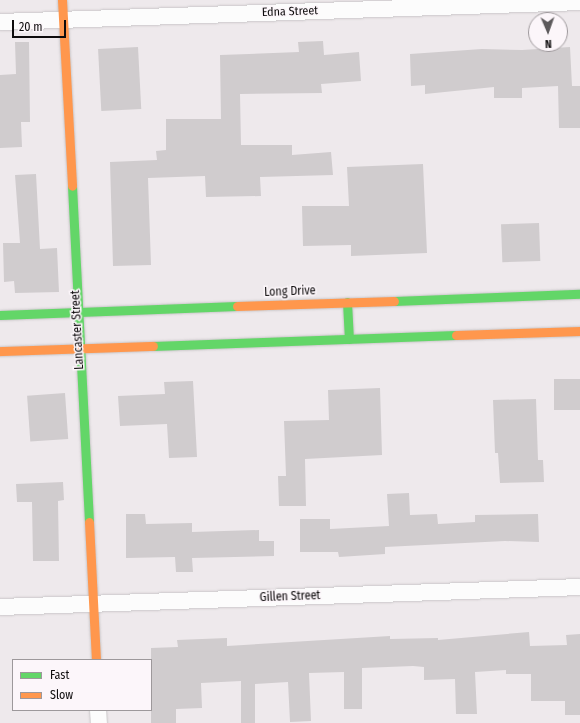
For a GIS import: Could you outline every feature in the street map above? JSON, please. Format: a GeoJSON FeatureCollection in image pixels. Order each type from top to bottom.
{"type":"FeatureCollection","features":[{"type":"Feature","properties":{"kind":"main road","name":"Lancaster Street"},"geometry":{"type":"LineString","coordinates":[[62,0],[96,659]]}},
{"type":"Feature","properties":{"kind":"main road","name":"Long Drive"},"geometry":{"type":"LineString","coordinates":[[0,314],[580,294]]}},
{"type":"Feature","properties":{"kind":"main road"},"geometry":{"type":"LineString","coordinates":[[347,302],[349,339]]}},
{"type":"Feature","properties":{"kind":"main road"},"geometry":{"type":"LineString","coordinates":[[0,351],[580,331]]}},
{"type":"Feature","properties":{"kind":"street","name":"Edna Street"},"geometry":{"type":"LineString","coordinates":[[0,22],[580,2]]}},
{"type":"Feature","properties":{"kind":"street","name":"Gillen Street"},"geometry":{"type":"LineString","coordinates":[[0,608],[580,587]]}},
{"type":"Feature","properties":{"kind":"street"},"geometry":{"type":"LineString","coordinates":[[98,711],[98,723]]}},
{"type":"Feature","properties":{"kind":"building"},"geometry":{"type":"Polygon","coordinates":[[[323,41],[324,55],[359,52],[361,81],[321,84],[322,93],[240,94],[241,145],[292,145],[292,155],[331,152],[333,175],[260,177],[261,196],[206,197],[205,176],[148,178],[151,265],[113,266],[110,162],[157,160],[156,151],[166,150],[166,119],[221,119],[220,55],[299,52],[298,42],[323,41]]]}},
{"type":"Feature","properties":{"kind":"building"},"geometry":{"type":"Polygon","coordinates":[[[15,42],[29,42],[30,122],[21,122],[22,147],[0,148],[0,75],[16,74],[15,42]]]}},
{"type":"Feature","properties":{"kind":"building"},"geometry":{"type":"Polygon","coordinates":[[[138,47],[141,109],[101,111],[98,49],[138,47]]]}},
{"type":"Feature","properties":{"kind":"building"},"geometry":{"type":"Polygon","coordinates":[[[568,47],[570,47],[572,86],[580,86],[580,128],[559,128],[558,86],[522,88],[522,98],[494,98],[494,87],[425,94],[425,85],[411,86],[410,54],[482,49],[528,50],[528,52],[568,52],[568,47]]]}},
{"type":"Feature","properties":{"kind":"building"},"geometry":{"type":"Polygon","coordinates":[[[423,164],[427,253],[351,256],[351,245],[303,246],[302,206],[349,206],[347,167],[423,164]]]}},
{"type":"Feature","properties":{"kind":"building"},"geometry":{"type":"Polygon","coordinates":[[[36,174],[40,249],[57,248],[59,292],[15,293],[14,281],[4,282],[3,243],[20,243],[15,175],[36,174]]]}},
{"type":"Feature","properties":{"kind":"building"},"geometry":{"type":"Polygon","coordinates":[[[539,223],[540,261],[502,262],[501,224],[539,223]]]}},
{"type":"Feature","properties":{"kind":"building"},"geometry":{"type":"Polygon","coordinates":[[[554,379],[580,379],[580,410],[554,410],[554,379]]]}},
{"type":"Feature","properties":{"kind":"building"},"geometry":{"type":"Polygon","coordinates":[[[193,381],[197,457],[169,458],[167,424],[120,426],[118,396],[165,394],[164,382],[193,381]]]}},
{"type":"Feature","properties":{"kind":"building"},"geometry":{"type":"Polygon","coordinates":[[[380,388],[382,455],[305,459],[306,506],[279,506],[278,476],[286,476],[284,421],[329,420],[328,390],[380,388]]]}},
{"type":"Feature","properties":{"kind":"building"},"geometry":{"type":"Polygon","coordinates":[[[65,393],[68,439],[30,442],[27,396],[65,393]]]}},
{"type":"Feature","properties":{"kind":"building"},"geometry":{"type":"Polygon","coordinates":[[[536,399],[538,460],[543,460],[544,482],[500,483],[498,453],[495,453],[493,400],[536,399]]]}},
{"type":"Feature","properties":{"kind":"building"},"geometry":{"type":"Polygon","coordinates":[[[63,482],[64,500],[58,501],[59,561],[33,561],[32,502],[17,502],[16,484],[63,482]]]}},
{"type":"Feature","properties":{"kind":"building"},"geometry":{"type":"Polygon","coordinates":[[[409,493],[410,515],[437,514],[438,524],[475,522],[475,515],[538,514],[539,542],[505,541],[385,547],[385,554],[339,557],[338,552],[300,552],[300,519],[330,519],[330,529],[389,526],[387,494],[409,493]]]}},
{"type":"Feature","properties":{"kind":"building"},"geometry":{"type":"Polygon","coordinates":[[[126,514],[145,514],[146,524],[192,523],[192,532],[259,530],[259,541],[274,541],[274,556],[192,558],[193,572],[176,572],[175,557],[126,558],[126,514]]]}},
{"type":"Feature","properties":{"kind":"building"},"geometry":{"type":"Polygon","coordinates":[[[529,632],[530,646],[567,645],[566,635],[580,634],[580,715],[565,715],[565,701],[531,701],[531,674],[506,674],[506,670],[475,672],[477,714],[456,714],[455,679],[424,680],[424,667],[413,666],[362,668],[362,709],[344,709],[344,672],[309,673],[311,721],[290,722],[288,682],[255,684],[255,723],[241,723],[241,681],[201,683],[202,708],[176,709],[176,723],[151,723],[151,648],[178,647],[177,640],[227,638],[227,646],[390,636],[390,639],[438,638],[438,640],[529,632]]]}},
{"type":"Feature","properties":{"kind":"traffic: fast"},"geometry":{"type":"LineString","coordinates":[[72,186],[89,522]]}},
{"type":"Feature","properties":{"kind":"traffic: fast"},"geometry":{"type":"LineString","coordinates":[[394,301],[580,294]]}},
{"type":"Feature","properties":{"kind":"traffic: fast"},"geometry":{"type":"LineString","coordinates":[[347,302],[349,339]]}},
{"type":"Feature","properties":{"kind":"traffic: fast"},"geometry":{"type":"LineString","coordinates":[[0,315],[237,306]]}},
{"type":"Feature","properties":{"kind":"traffic: fast"},"geometry":{"type":"LineString","coordinates":[[153,346],[456,335]]}},
{"type":"Feature","properties":{"kind":"traffic: slow"},"geometry":{"type":"LineString","coordinates":[[62,0],[72,186]]}},
{"type":"Feature","properties":{"kind":"traffic: slow"},"geometry":{"type":"LineString","coordinates":[[237,306],[394,301]]}},
{"type":"Feature","properties":{"kind":"traffic: slow"},"geometry":{"type":"LineString","coordinates":[[456,335],[580,331]]}},
{"type":"Feature","properties":{"kind":"traffic: slow"},"geometry":{"type":"LineString","coordinates":[[0,351],[153,346]]}},
{"type":"Feature","properties":{"kind":"traffic: slow"},"geometry":{"type":"LineString","coordinates":[[89,522],[96,659]]}}]}
